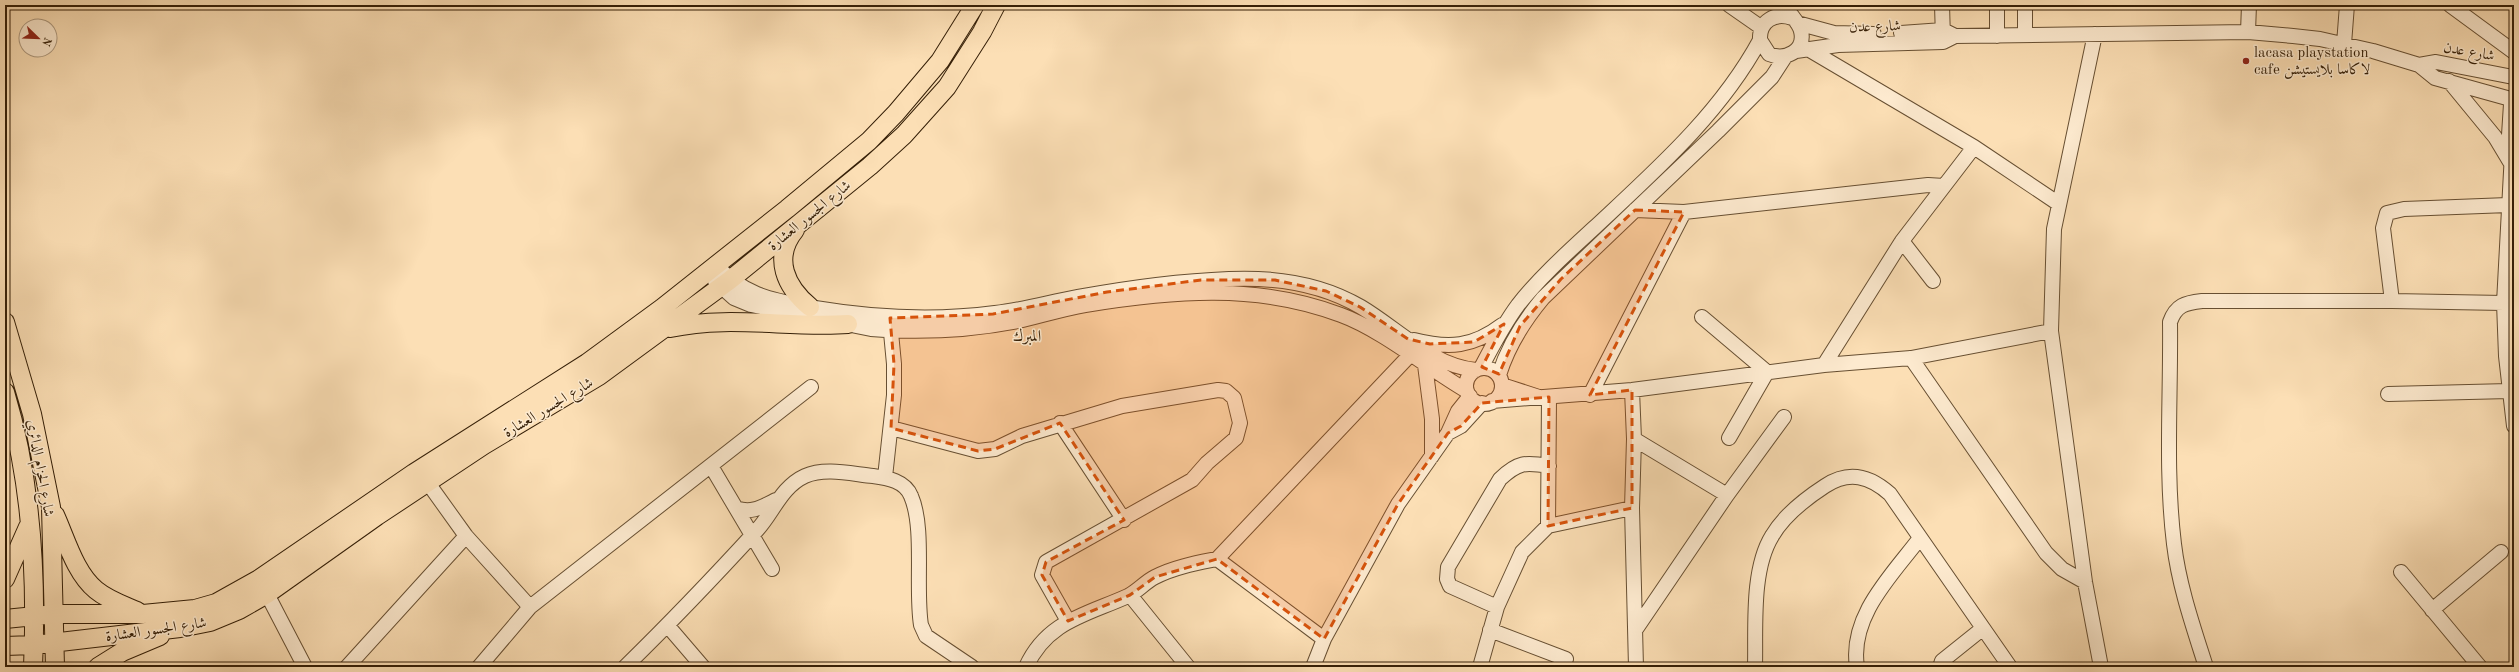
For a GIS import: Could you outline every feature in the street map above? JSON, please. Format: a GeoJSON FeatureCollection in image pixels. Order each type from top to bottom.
{"type":"FeatureCollection","features":[{"type":"Feature","properties":{"kind":"main road","name":"شارع الجسور العشارة"},"geometry":{"type":"LineString","coordinates":[[5,619],[55,614],[143,614],[195,609],[216,603],[239,591],[414,473],[587,363],[662,308],[787,209],[869,140],[921,85],[940,61],[975,5]]}},
{"type":"Feature","properties":{"kind":"main road","name":"شارع الجسور العشارة"},"geometry":{"type":"LineString","coordinates":[[5,646],[34,645],[180,628],[210,622],[239,610],[267,594],[377,516],[484,445],[599,376],[665,330],[725,284],[870,166],[927,111],[963,65],[996,5]]}},
{"type":"Feature","properties":{"kind":"main road"},"geometry":{"type":"LineString","coordinates":[[802,220],[789,237],[784,264],[792,289],[810,307]]}},
{"type":"Feature","properties":{"kind":"main road"},"geometry":{"type":"LineString","coordinates":[[665,330],[709,321],[803,326],[848,324]]}},
{"type":"Feature","properties":{"kind":"main road","name":"شارع الحزام الدائري"},"geometry":{"type":"LineString","coordinates":[[5,322],[32,414],[51,507],[56,642],[55,667]]}},
{"type":"Feature","properties":{"kind":"main road","name":"شارع الحزام الدائري"},"geometry":{"type":"LineString","coordinates":[[5,392],[22,459],[31,519],[34,645],[33,667]]}},
{"type":"Feature","properties":{"kind":"main road"},"geometry":{"type":"LineString","coordinates":[[51,507],[79,569],[87,581],[105,597],[143,614]]}},
{"type":"Feature","properties":{"kind":"main road"},"geometry":{"type":"LineString","coordinates":[[5,579],[10,573],[31,519]]}},
{"type":"Feature","properties":{"kind":"main road"},"geometry":{"type":"LineString","coordinates":[[98,667],[122,652],[180,628]]}},
{"type":"Feature","properties":{"kind":"street"},"geometry":{"type":"LineString","coordinates":[[1729,5],[1763,30],[1769,54],[1796,52],[1974,147],[2059,204]]}},
{"type":"Feature","properties":{"kind":"street"},"geometry":{"type":"LineString","coordinates":[[1313,667],[1324,639],[1398,504],[1448,433],[1458,410],[1468,393],[1467,381],[1478,369],[1506,322],[1533,288],[1556,263],[1672,154],[1700,124],[1747,64],[1763,30],[1767,5]]}},
{"type":"Feature","properties":{"kind":"street"},"geometry":{"type":"LineString","coordinates":[[1448,433],[1461,426],[1487,402],[1499,394],[1504,358],[1526,318],[1561,279],[1718,132],[1796,52],[1802,37],[1785,5]]}},
{"type":"Feature","properties":{"kind":"street"},"geometry":{"type":"LineString","coordinates":[[1942,5],[1947,36]]}},
{"type":"Feature","properties":{"kind":"street"},"geometry":{"type":"LineString","coordinates":[[1997,5],[1997,36]]}},
{"type":"Feature","properties":{"kind":"street"},"geometry":{"type":"LineString","coordinates":[[2025,5],[2025,35]]}},
{"type":"Feature","properties":{"kind":"street"},"geometry":{"type":"LineString","coordinates":[[2248,32],[2249,5]]}},
{"type":"Feature","properties":{"kind":"street"},"geometry":{"type":"LineString","coordinates":[[2344,44],[2347,5]]}},
{"type":"Feature","properties":{"kind":"street"},"geometry":{"type":"LineString","coordinates":[[2450,5],[2514,52]]}},
{"type":"Feature","properties":{"kind":"street"},"geometry":{"type":"LineString","coordinates":[[1763,30],[1779,15],[1794,20]]}},
{"type":"Feature","properties":{"kind":"street","name":"شارع عدن"},"geometry":{"type":"LineString","coordinates":[[1794,20],[1834,33],[1997,36],[2248,32],[2320,39],[2344,44],[2419,65],[2435,78],[2448,81],[2511,103]]}},
{"type":"Feature","properties":{"kind":"street"},"geometry":{"type":"LineString","coordinates":[[2095,34],[2054,229],[2051,331],[2085,582],[2100,667]]}},
{"type":"Feature","properties":{"kind":"street","name":"شارع عدن"},"geometry":{"type":"LineString","coordinates":[[1796,52],[1947,36]]}},
{"type":"Feature","properties":{"kind":"street","name":"شارع عدن"},"geometry":{"type":"LineString","coordinates":[[2419,65],[2436,62],[2513,77]]}},
{"type":"Feature","properties":{"kind":"street"},"geometry":{"type":"LineString","coordinates":[[2513,77],[2507,83],[2505,90],[2511,103],[2509,135],[2512,155],[2508,205],[2511,246],[2504,303],[2509,391],[2514,426]]}},
{"type":"Feature","properties":{"kind":"street"},"geometry":{"type":"LineString","coordinates":[[2448,81],[2512,155]]}},
{"type":"Feature","properties":{"kind":"street"},"geometry":{"type":"LineString","coordinates":[[1824,365],[1902,241],[1974,147]]}},
{"type":"Feature","properties":{"kind":"street"},"geometry":{"type":"LineString","coordinates":[[1635,210],[1684,212],[1915,186],[1944,186]]}},
{"type":"Feature","properties":{"kind":"street"},"geometry":{"type":"LineString","coordinates":[[2392,301],[2383,228],[2387,213],[2404,210],[2508,205]]}},
{"type":"Feature","properties":{"kind":"street"},"geometry":{"type":"LineString","coordinates":[[1590,394],[1684,212]]}},
{"type":"Feature","properties":{"kind":"street"},"geometry":{"type":"LineString","coordinates":[[1902,241],[1933,282]]}},
{"type":"Feature","properties":{"kind":"street"},"geometry":{"type":"LineString","coordinates":[[711,268],[725,284],[734,298],[752,305],[848,324],[890,324],[938,318],[993,314],[1107,292],[1201,280],[1275,280],[1326,291],[1360,307],[1437,358],[1460,367],[1491,369],[1500,380],[1546,398]]}},
{"type":"Feature","properties":{"kind":"street"},"geometry":{"type":"LineString","coordinates":[[725,284],[763,296],[810,307],[890,324],[930,330],[996,324],[1086,305],[1182,294],[1224,292],[1256,294],[1282,299],[1343,316],[1410,355],[1468,393],[1487,402],[1632,390],[1824,365],[1911,358],[2051,331]]}},
{"type":"Feature","properties":{"kind":"street"},"geometry":{"type":"LineString","coordinates":[[2206,667],[2182,590],[2171,513],[2169,464],[2170,322],[2173,313],[2179,306],[2186,303],[2202,302],[2392,301],[2504,303]]}},
{"type":"Feature","properties":{"kind":"street"},"geometry":{"type":"LineString","coordinates":[[1702,317],[1767,372]]}},
{"type":"Feature","properties":{"kind":"street"},"geometry":{"type":"LineString","coordinates":[[1408,339],[1430,344],[1463,344],[1485,337],[1506,322]]}},
{"type":"Feature","properties":{"kind":"street"},"geometry":{"type":"LineString","coordinates":[[885,477],[891,428],[894,364],[890,324]]}},
{"type":"Feature","properties":{"kind":"street"},"geometry":{"type":"LineString","coordinates":[[1026,667],[1035,648],[1068,621],[1130,595],[1155,577],[1194,564],[1217,559],[1410,355]]}},
{"type":"Feature","properties":{"kind":"street"},"geometry":{"type":"LineString","coordinates":[[1911,358],[2046,553],[2062,569],[2085,582]]}},
{"type":"Feature","properties":{"kind":"street"},"geometry":{"type":"LineString","coordinates":[[1425,365],[1432,419],[1432,456]]}},
{"type":"Feature","properties":{"kind":"street"},"geometry":{"type":"LineString","coordinates":[[1729,438],[1767,372]]}},
{"type":"Feature","properties":{"kind":"street"},"geometry":{"type":"LineString","coordinates":[[479,667],[530,607],[811,387]]}},
{"type":"Feature","properties":{"kind":"street"},"geometry":{"type":"LineString","coordinates":[[891,428],[978,451],[995,449],[1022,436],[1060,423],[1122,406],[1218,390],[1226,391],[1234,398],[1240,423],[1236,438],[1207,463],[1192,480],[1124,520],[1046,562],[1042,575],[1068,621]]}},
{"type":"Feature","properties":{"kind":"street"},"geometry":{"type":"LineString","coordinates":[[1632,390],[1634,439],[1632,508],[1636,667]]}},
{"type":"Feature","properties":{"kind":"street"},"geometry":{"type":"LineString","coordinates":[[2388,394],[2509,391]]}},
{"type":"Feature","properties":{"kind":"street"},"geometry":{"type":"LineString","coordinates":[[1546,398],[1549,466],[1548,526]]}},
{"type":"Feature","properties":{"kind":"street"},"geometry":{"type":"LineString","coordinates":[[1636,629],[1727,495],[1784,417]]}},
{"type":"Feature","properties":{"kind":"street"},"geometry":{"type":"LineString","coordinates":[[1060,423],[1124,520]]}},
{"type":"Feature","properties":{"kind":"street"},"geometry":{"type":"LineString","coordinates":[[1634,439],[1727,495]]}},
{"type":"Feature","properties":{"kind":"street"},"geometry":{"type":"LineString","coordinates":[[1497,607],[1450,586],[1446,578],[1448,567],[1500,479],[1511,469],[1521,464],[1549,466]]}},
{"type":"Feature","properties":{"kind":"street"},"geometry":{"type":"LineString","coordinates":[[711,466],[751,536],[772,569]]}},
{"type":"Feature","properties":{"kind":"street"},"geometry":{"type":"LineString","coordinates":[[624,667],[667,625],[751,536],[776,500],[803,477],[813,473],[825,472],[885,477],[897,481],[906,488],[914,504],[921,625],[926,636],[972,667]]}},
{"type":"Feature","properties":{"kind":"street"},"geometry":{"type":"LineString","coordinates":[[1755,667],[1756,591],[1771,536],[1786,517],[1813,494],[1831,482],[1846,477],[1861,478],[1877,482],[1890,494],[1982,629],[2010,667]]}},
{"type":"Feature","properties":{"kind":"street"},"geometry":{"type":"LineString","coordinates":[[428,483],[466,536],[530,607]]}},
{"type":"Feature","properties":{"kind":"street"},"geometry":{"type":"LineString","coordinates":[[736,508],[746,511],[754,510],[776,500]]}},
{"type":"Feature","properties":{"kind":"street"},"geometry":{"type":"LineString","coordinates":[[1480,667],[1497,607],[1522,552],[1548,526],[1632,508]]}},
{"type":"Feature","properties":{"kind":"street"},"geometry":{"type":"LineString","coordinates":[[347,667],[466,536]]}},
{"type":"Feature","properties":{"kind":"street"},"geometry":{"type":"LineString","coordinates":[[1857,667],[1858,635],[1865,615],[1920,538]]}},
{"type":"Feature","properties":{"kind":"street"},"geometry":{"type":"LineString","coordinates":[[2432,610],[2501,552]]}},
{"type":"Feature","properties":{"kind":"street"},"geometry":{"type":"LineString","coordinates":[[1217,559],[1324,639]]}},
{"type":"Feature","properties":{"kind":"street"},"geometry":{"type":"LineString","coordinates":[[2401,572],[2480,667]]}},
{"type":"Feature","properties":{"kind":"street"},"geometry":{"type":"LineString","coordinates":[[267,594],[305,667]]}},
{"type":"Feature","properties":{"kind":"street"},"geometry":{"type":"LineString","coordinates":[[1130,595],[1188,667]]}},
{"type":"Feature","properties":{"kind":"street"},"geometry":{"type":"LineString","coordinates":[[667,625],[703,667]]}},
{"type":"Feature","properties":{"kind":"street"},"geometry":{"type":"LineString","coordinates":[[1940,667],[1942,661],[1982,629]]}},
{"type":"Feature","properties":{"kind":"street"},"geometry":{"type":"LineString","coordinates":[[1490,630],[1566,659]]}},
{"type":"Feature","properties":{"kind":"highlighted area"},"geometry":{"type":"Polygon","coordinates":[[[1635,210],[1684,212],[1590,395],[1632,390],[1632,508],[1548,526],[1549,397],[1482,403],[1461,426],[1448,433],[1398,504],[1324,639],[1217,559],[1155,577],[1130,595],[1068,621],[1042,575],[1046,562],[1124,520],[1060,423],[995,449],[978,451],[891,428],[894,364],[890,318],[993,314],[1107,292],[1201,280],[1275,280],[1326,291],[1360,307],[1408,339],[1430,344],[1474,342],[1504,324],[1482,367],[1499,374],[1520,326],[1561,279],[1635,210]]]}},
{"type":"Feature","properties":{"kind":"place","name":"lacasa playstation cafe لاكاسا بلايستيشن"},"geometry":{"type":"Point","coordinates":[2246,61]}},
{"type":"Feature","properties":{"kind":"district","name":"المبرك"},"geometry":{"type":"Point","coordinates":[1027,335]}}]}
